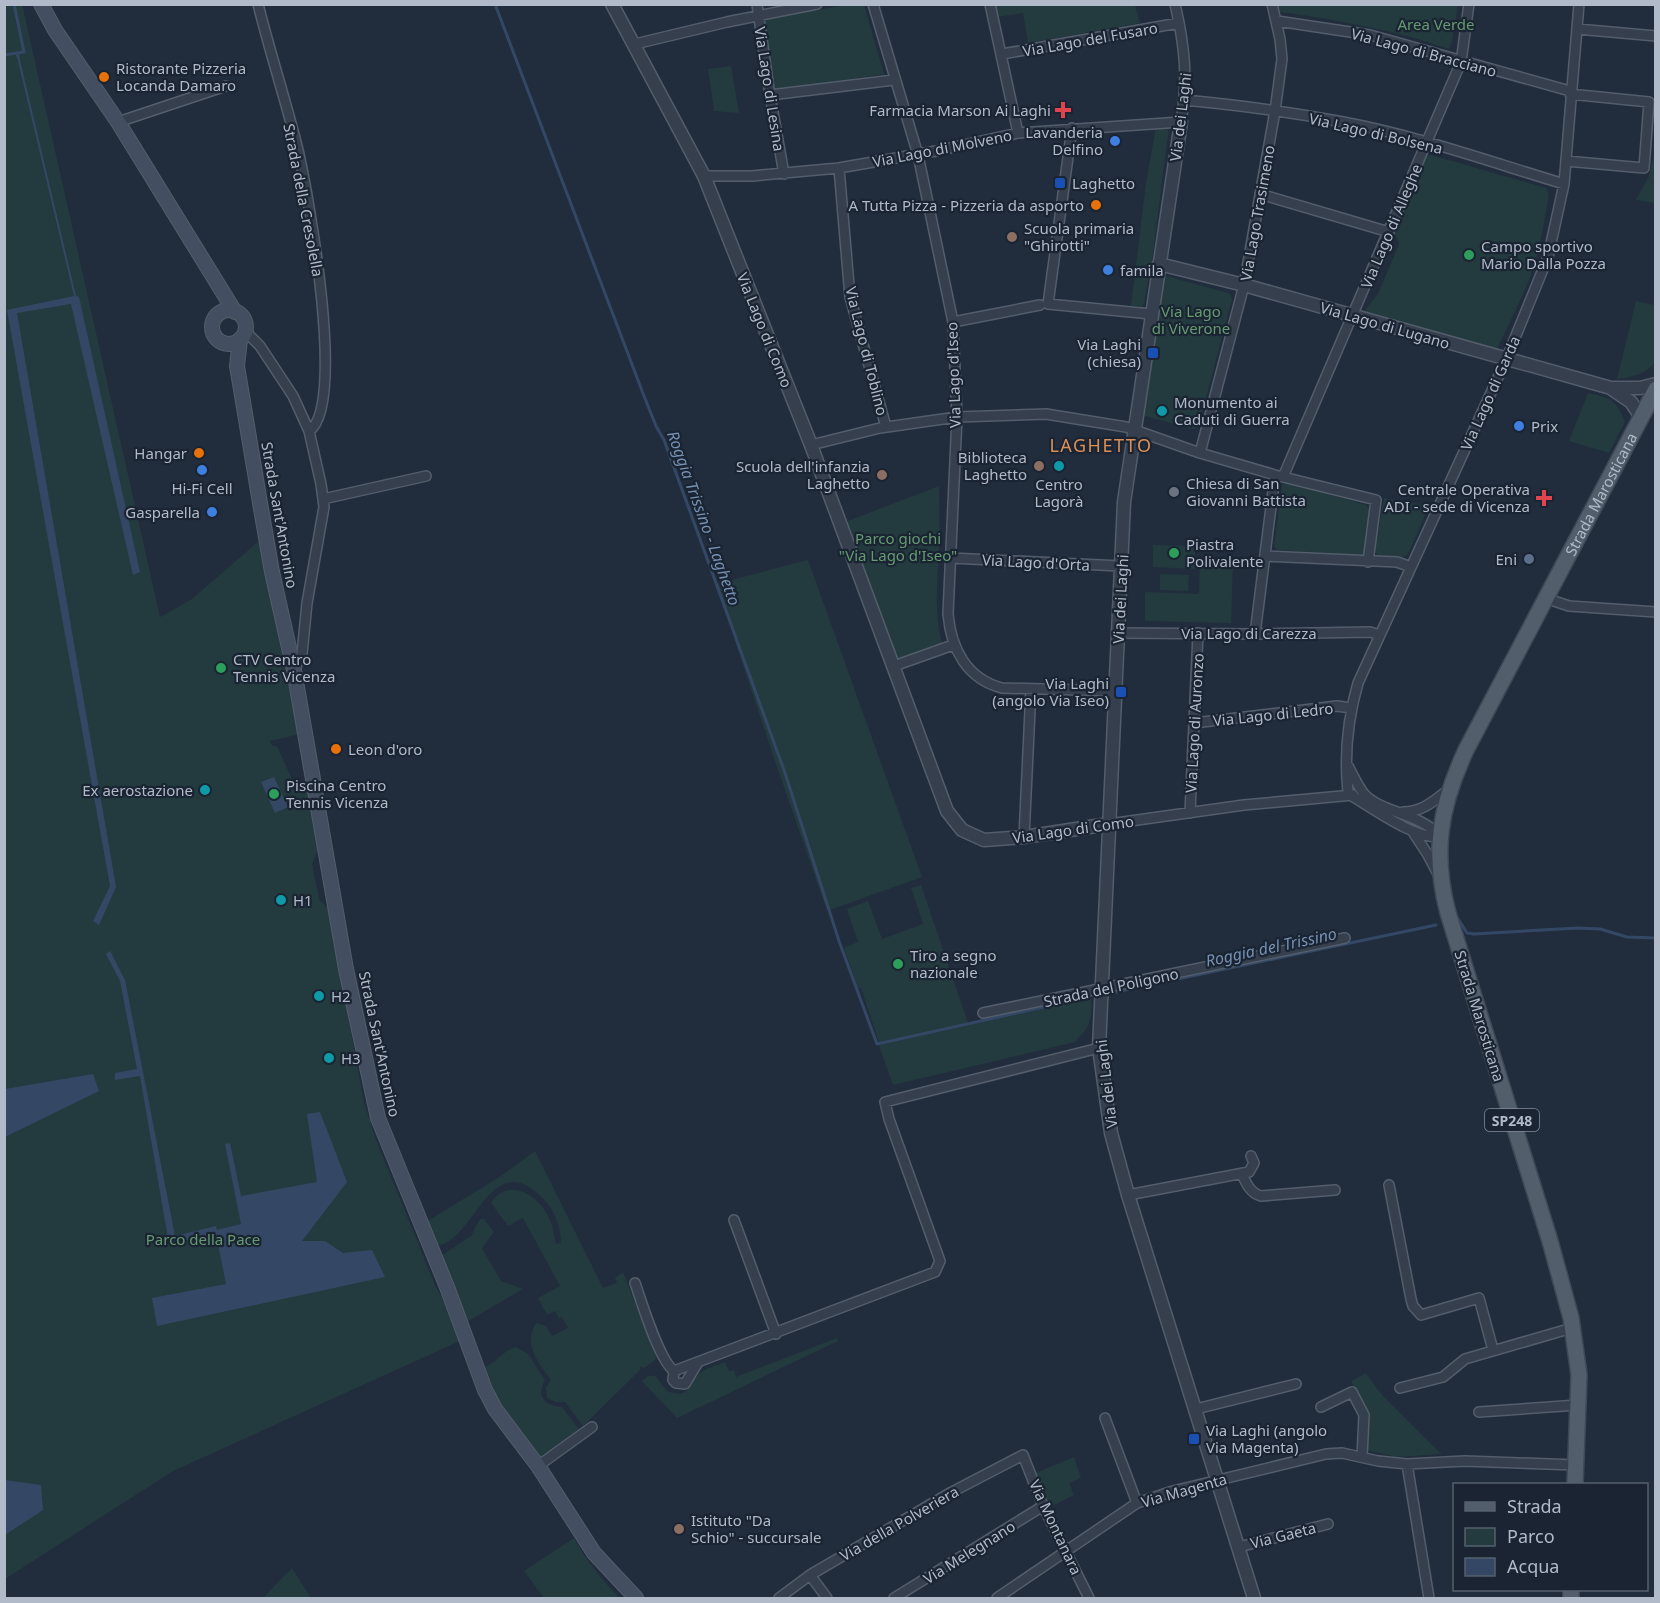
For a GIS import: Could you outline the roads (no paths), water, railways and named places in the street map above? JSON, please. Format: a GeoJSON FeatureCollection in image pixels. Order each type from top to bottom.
{"type":"FeatureCollection","features":[{"type":"Feature","properties":{"kind":"main road","name":"Strada Sant'Antonino"},"geometry":{"type":"LineString","coordinates":[[40,4],[55,30],[118,122],[235,312],[245,322],[237,366]]}},
{"type":"Feature","properties":{"kind":"main road","name":"Strada Sant'Antonino"},"geometry":{"type":"LineString","coordinates":[[217,281],[219,298],[212,328],[216,338],[231,354],[237,366],[272,572],[294,670],[342,945],[378,1118],[495,1409],[538,1466],[594,1553],[636,1599]]}},
{"type":"Feature","properties":{"kind":"main road"},"geometry":{"type":"LineString","coordinates":[[216,317],[224,311],[235,312]]}},
{"type":"Feature","properties":{"kind":"main road"},"geometry":{"type":"LineString","coordinates":[[220,342],[231,344],[243,335]]}},
{"type":"Feature","properties":{"kind":"main road","name":"Strada Marosticana"},"geometry":{"type":"LineString","coordinates":[[1575,1483],[1579,1375],[1572,1328],[1550,1241],[1448,913],[1440,880],[1440,836],[1449,789],[1466,750],[1656,388]]}},
{"type":"Feature","properties":{"kind":"street","name":"Strada della Cresolella"},"geometry":{"type":"LineString","coordinates":[[258,4],[298,151],[321,285],[326,378],[321,414],[318,423],[309,431]]}},
{"type":"Feature","properties":{"kind":"street","name":"Via Lago di Como"},"geometry":{"type":"LineString","coordinates":[[612,4],[704,176],[811,446],[947,811],[962,830],[984,840],[1024,837],[1244,805],[1352,796]]}},
{"type":"Feature","properties":{"kind":"street","name":"Via Lago di Lesina"},"geometry":{"type":"LineString","coordinates":[[758,4],[770,95],[784,174]]}},
{"type":"Feature","properties":{"kind":"street"},"geometry":{"type":"LineString","coordinates":[[635,44],[817,4]]}},
{"type":"Feature","properties":{"kind":"street","name":"Via Lago d'Iseo"},"geometry":{"type":"LineString","coordinates":[[873,4],[918,155],[953,322],[957,417],[948,614],[953,645],[967,667],[988,684],[1002,688],[1116,691]]}},
{"type":"Feature","properties":{"kind":"street"},"geometry":{"type":"LineString","coordinates":[[990,4],[1018,133]]}},
{"type":"Feature","properties":{"kind":"street","name":"Via dei Laghi"},"geometry":{"type":"LineString","coordinates":[[1174,4],[1186,61],[1184,100],[1124,502],[1099,1048],[1111,1133],[1128,1195],[1254,1599]]}},
{"type":"Feature","properties":{"kind":"street","name":"Via Lago Trasimeno"},"geometry":{"type":"LineString","coordinates":[[1200,453],[1244,285],[1275,111],[1282,59],[1272,4]]}},
{"type":"Feature","properties":{"kind":"street","name":"Via Lago di Alleghe"},"geometry":{"type":"LineString","coordinates":[[1254,634],[1279,476],[1353,316],[1461,62],[1469,4]]}},
{"type":"Feature","properties":{"kind":"street","name":"Via Lago di Garda"},"geometry":{"type":"LineString","coordinates":[[1352,796],[1348,792],[1347,731],[1358,683],[1506,360],[1548,256],[1564,184],[1579,4]]}},
{"type":"Feature","properties":{"kind":"street","name":"Via Lago di Bracciano"},"geometry":{"type":"LineString","coordinates":[[1276,21],[1370,35],[1570,92],[1649,102],[1644,168],[1566,161]]}},
{"type":"Feature","properties":{"kind":"street","name":"Via Lago del Fusaro"},"geometry":{"type":"LineString","coordinates":[[1002,54],[1179,23]]}},
{"type":"Feature","properties":{"kind":"street"},"geometry":{"type":"LineString","coordinates":[[1577,29],[1656,36]]}},
{"type":"Feature","properties":{"kind":"street"},"geometry":{"type":"LineString","coordinates":[[770,95],[894,80]]}},
{"type":"Feature","properties":{"kind":"street"},"geometry":{"type":"LineString","coordinates":[[118,122],[226,86]]}},
{"type":"Feature","properties":{"kind":"street","name":"Via Lago di Bolsena"},"geometry":{"type":"LineString","coordinates":[[1184,100],[1345,122],[1426,143],[1564,184]]}},
{"type":"Feature","properties":{"kind":"street","name":"Via Lago di Molveno"},"geometry":{"type":"LineString","coordinates":[[704,176],[784,174],[839,168],[918,155],[1018,133],[1181,122]]}},
{"type":"Feature","properties":{"kind":"street"},"geometry":{"type":"LineString","coordinates":[[1044,304],[1072,128]]}},
{"type":"Feature","properties":{"kind":"street","name":"Via Lago di Toblino"},"geometry":{"type":"LineString","coordinates":[[839,168],[850,297],[886,427]]}},
{"type":"Feature","properties":{"kind":"street"},"geometry":{"type":"LineString","coordinates":[[1260,194],[1389,232]]}},
{"type":"Feature","properties":{"kind":"street","name":"Via Lago di Lugano"},"geometry":{"type":"LineString","coordinates":[[1159,264],[1244,285],[1611,388],[1640,388],[1656,384]]}},
{"type":"Feature","properties":{"kind":"street"},"geometry":{"type":"LineString","coordinates":[[953,322],[1044,304],[1151,314]]}},
{"type":"Feature","properties":{"kind":"street","name":"Strada Sant'Antonino"},"geometry":{"type":"LineString","coordinates":[[243,335],[260,345],[293,396],[309,431],[323,499],[324,507],[302,654],[294,670]]}},
{"type":"Feature","properties":{"kind":"street","name":"Via Lago di Lugano"},"geometry":{"type":"LineString","coordinates":[[1611,388],[1631,402],[1641,417]]}},
{"type":"Feature","properties":{"kind":"street"},"geometry":{"type":"LineString","coordinates":[[811,446],[886,427],[957,417],[1046,414],[1134,430],[1200,453],[1279,476],[1376,500],[1368,562]]}},
{"type":"Feature","properties":{"kind":"street"},"geometry":{"type":"LineString","coordinates":[[323,499],[426,476]]}},
{"type":"Feature","properties":{"kind":"street"},"geometry":{"type":"LineString","coordinates":[[1265,556],[1397,562],[1411,567]]}},
{"type":"Feature","properties":{"kind":"street","name":"Via Lago d'Orta"},"geometry":{"type":"LineString","coordinates":[[951,558],[1121,566]]}},
{"type":"Feature","properties":{"kind":"street"},"geometry":{"type":"LineString","coordinates":[[1545,598],[1569,606],[1656,612]]}},
{"type":"Feature","properties":{"kind":"street","name":"Via Lago di Carezza"},"geometry":{"type":"LineString","coordinates":[[1118,633],[1370,632],[1380,634]]}},
{"type":"Feature","properties":{"kind":"street","name":"Via Lago di Auronzo"},"geometry":{"type":"LineString","coordinates":[[1190,813],[1198,633]]}},
{"type":"Feature","properties":{"kind":"street"},"geometry":{"type":"LineString","coordinates":[[894,666],[953,645]]}},
{"type":"Feature","properties":{"kind":"street"},"geometry":{"type":"LineString","coordinates":[[1024,837],[1031,689]]}},
{"type":"Feature","properties":{"kind":"street","name":"Via Lago di Ledro"},"geometry":{"type":"LineString","coordinates":[[1194,723],[1337,706],[1351,708]]}},
{"type":"Feature","properties":{"kind":"street","name":"Via Lago di Garda"},"geometry":{"type":"LineString","coordinates":[[1348,766],[1360,788],[1375,803],[1401,812],[1432,828],[1440,836]]}},
{"type":"Feature","properties":{"kind":"street"},"geometry":{"type":"LineString","coordinates":[[1360,788],[1352,796],[1413,832],[1432,838],[1440,836]]}},
{"type":"Feature","properties":{"kind":"street"},"geometry":{"type":"LineString","coordinates":[[1401,812],[1415,812],[1449,789]]}},
{"type":"Feature","properties":{"kind":"street"},"geometry":{"type":"LineString","coordinates":[[1413,832],[1440,880]]}},
{"type":"Feature","properties":{"kind":"street","name":"Strada del Poligono"},"geometry":{"type":"LineString","coordinates":[[983,1014],[1346,938]]}},
{"type":"Feature","properties":{"kind":"street"},"geometry":{"type":"LineString","coordinates":[[674,1371],[935,1272],[940,1261],[885,1102],[1099,1048]]}},
{"type":"Feature","properties":{"kind":"street"},"geometry":{"type":"LineString","coordinates":[[1128,1195],[1249,1172],[1254,1163],[1251,1156]]}},
{"type":"Feature","properties":{"kind":"street"},"geometry":{"type":"LineString","coordinates":[[1242,1174],[1255,1195],[1335,1190]]}},
{"type":"Feature","properties":{"kind":"street"},"geometry":{"type":"LineString","coordinates":[[1389,1185],[1411,1299],[1417,1312],[1420,1315],[1479,1298],[1493,1350]]}},
{"type":"Feature","properties":{"kind":"street"},"geometry":{"type":"LineString","coordinates":[[734,1220],[776,1334]]}},
{"type":"Feature","properties":{"kind":"street"},"geometry":{"type":"LineString","coordinates":[[635,1283],[661,1352],[669,1367],[674,1371]]}},
{"type":"Feature","properties":{"kind":"street"},"geometry":{"type":"LineString","coordinates":[[1400,1388],[1443,1377],[1460,1362],[1493,1350],[1572,1328]]}},
{"type":"Feature","properties":{"kind":"street"},"geometry":{"type":"LineString","coordinates":[[674,1371],[672,1376],[676,1383],[685,1384],[697,1364]]}},
{"type":"Feature","properties":{"kind":"street"},"geometry":{"type":"LineString","coordinates":[[1196,1410],[1296,1384]]}},
{"type":"Feature","properties":{"kind":"street"},"geometry":{"type":"LineString","coordinates":[[1320,1407],[1352,1392],[1364,1415],[1362,1457]]}},
{"type":"Feature","properties":{"kind":"street"},"geometry":{"type":"LineString","coordinates":[[1479,1412],[1578,1406]]}},
{"type":"Feature","properties":{"kind":"street"},"geometry":{"type":"LineString","coordinates":[[1105,1418],[1137,1503]]}},
{"type":"Feature","properties":{"kind":"street"},"geometry":{"type":"LineString","coordinates":[[538,1466],[592,1427]]}},
{"type":"Feature","properties":{"kind":"street","name":"Via Magenta"},"geometry":{"type":"LineString","coordinates":[[997,1599],[1137,1503],[1173,1491],[1326,1454],[1341,1453],[1407,1464],[1465,1461],[1576,1465]]}},
{"type":"Feature","properties":{"kind":"street","name":"Via Montanara"},"geometry":{"type":"LineString","coordinates":[[1023,1455],[1043,1506],[1089,1599]]}},
{"type":"Feature","properties":{"kind":"street","name":"Via della Polveriera"},"geometry":{"type":"LineString","coordinates":[[779,1599],[810,1575],[950,1493],[1023,1455]]}},
{"type":"Feature","properties":{"kind":"street"},"geometry":{"type":"LineString","coordinates":[[1407,1464],[1429,1599]]}},
{"type":"Feature","properties":{"kind":"street","name":"Via Melegnano"},"geometry":{"type":"LineString","coordinates":[[894,1599],[1043,1506]]}},
{"type":"Feature","properties":{"kind":"street","name":"Via Gaeta"},"geometry":{"type":"LineString","coordinates":[[1239,1546],[1328,1524]]}},
{"type":"Feature","properties":{"kind":"street"},"geometry":{"type":"LineString","coordinates":[[810,1575],[826,1599]]}},
{"type":"Feature","properties":{"kind":"water"},"geometry":{"type":"Polygon","coordinates":[[[19,56],[76,296],[79,297],[140,572],[133,575],[71,304],[17,313],[116,887],[99,925],[93,921],[110,886],[7,310],[74,296],[17,57],[19,56]]]}},
{"type":"Feature","properties":{"kind":"water","name":"Piscina Centro Tennis Vicenza"},"geometry":{"type":"Polygon","coordinates":[[[274,777],[288,807],[275,813],[261,782],[274,777]]]}},
{"type":"Feature","properties":{"kind":"water"},"geometry":{"type":"Polygon","coordinates":[[[110,951],[125,980],[175,1236],[216,1226],[217,1230],[241,1224],[225,1144],[230,1143],[241,1196],[317,1182],[307,1114],[320,1112],[347,1182],[302,1241],[325,1241],[343,1253],[372,1250],[385,1277],[157,1326],[152,1298],[226,1284],[216,1234],[169,1244],[140,1076],[115,1080],[115,1073],[137,1069],[120,981],[106,954],[110,951]]]}},
{"type":"Feature","properties":{"kind":"water"},"geometry":{"type":"Polygon","coordinates":[[[93,1074],[99,1091],[5,1137],[5,1089],[93,1074]]]}},
{"type":"Feature","properties":{"kind":"water"},"geometry":{"type":"Polygon","coordinates":[[[5,1480],[41,1485],[43,1510],[5,1535],[5,1480]]]}},
{"type":"Feature","properties":{"kind":"waterway"},"geometry":{"type":"LineString","coordinates":[[14,4],[24,52],[17,53],[18,57]]}},
{"type":"Feature","properties":{"kind":"waterway","name":"Roggia Trissino - Laghetto"},"geometry":{"type":"LineString","coordinates":[[495,4],[644,396],[664,440],[785,773],[839,941],[877,1044],[1089,997]]}},
{"type":"Feature","properties":{"kind":"waterway"},"geometry":{"type":"LineString","coordinates":[[4,55],[17,53]]}},
{"type":"Feature","properties":{"kind":"waterway","name":"Roggia del Trissino"},"geometry":{"type":"LineString","coordinates":[[1459,920],[1467,933],[1474,934],[1578,928],[1600,929],[1627,937],[1656,938]]}},
{"type":"Feature","properties":{"kind":"waterway","name":"Roggia del Trissino"},"geometry":{"type":"LineString","coordinates":[[1111,993],[1436,925]]}},
{"type":"Feature","properties":{"kind":"place","name":"Ristorante Pizzeria Locanda Damaro"},"geometry":{"type":"Point","coordinates":[104,77]}},
{"type":"Feature","properties":{"kind":"place","name":"Farmacia Marson Ai Laghi"},"geometry":{"type":"Point","coordinates":[1063,110]}},
{"type":"Feature","properties":{"kind":"place","name":"Lavanderia Delfino"},"geometry":{"type":"Point","coordinates":[1115,141]}},
{"type":"Feature","properties":{"kind":"place","name":"Laghetto"},"geometry":{"type":"Point","coordinates":[1060,183]}},
{"type":"Feature","properties":{"kind":"place","name":"A Tutta Pizza - Pizzeria da asporto"},"geometry":{"type":"Point","coordinates":[1096,205]}},
{"type":"Feature","properties":{"kind":"place","name":"Scuola primaria \"Ghirotti\""},"geometry":{"type":"Point","coordinates":[1012,237]}},
{"type":"Feature","properties":{"kind":"place","name":"Campo sportivo Mario Dalla Pozza"},"geometry":{"type":"Point","coordinates":[1469,255]}},
{"type":"Feature","properties":{"kind":"place","name":"famila"},"geometry":{"type":"Point","coordinates":[1108,270]}},
{"type":"Feature","properties":{"kind":"place","name":"Via Laghi (chiesa)"},"geometry":{"type":"Point","coordinates":[1153,353]}},
{"type":"Feature","properties":{"kind":"place","name":"Monumento ai Caduti di Guerra"},"geometry":{"type":"Point","coordinates":[1162,411]}},
{"type":"Feature","properties":{"kind":"place","name":"Prix"},"geometry":{"type":"Point","coordinates":[1519,426]}},
{"type":"Feature","properties":{"kind":"place","name":"Hangar"},"geometry":{"type":"Point","coordinates":[199,453]}},
{"type":"Feature","properties":{"kind":"place","name":"Biblioteca Laghetto"},"geometry":{"type":"Point","coordinates":[1039,466]}},
{"type":"Feature","properties":{"kind":"place","name":"Centro Lagorà"},"geometry":{"type":"Point","coordinates":[1059,466]}},
{"type":"Feature","properties":{"kind":"place","name":"Hi-Fi Cell"},"geometry":{"type":"Point","coordinates":[202,470]}},
{"type":"Feature","properties":{"kind":"place","name":"Scuola dell'infanzia Laghetto"},"geometry":{"type":"Point","coordinates":[882,475]}},
{"type":"Feature","properties":{"kind":"place","name":"Chiesa di San Giovanni Battista"},"geometry":{"type":"Point","coordinates":[1174,492]}},
{"type":"Feature","properties":{"kind":"place","name":"Centrale Operativa ADI - sede di Vicenza"},"geometry":{"type":"Point","coordinates":[1544,498]}},
{"type":"Feature","properties":{"kind":"place","name":"Gasparella"},"geometry":{"type":"Point","coordinates":[212,512]}},
{"type":"Feature","properties":{"kind":"place","name":"Piastra Polivalente"},"geometry":{"type":"Point","coordinates":[1174,553]}},
{"type":"Feature","properties":{"kind":"place","name":"Eni"},"geometry":{"type":"Point","coordinates":[1529,559]}},
{"type":"Feature","properties":{"kind":"place","name":"CTV Centro Tennis Vicenza"},"geometry":{"type":"Point","coordinates":[221,668]}},
{"type":"Feature","properties":{"kind":"place","name":"Via Laghi (angolo Via Iseo)"},"geometry":{"type":"Point","coordinates":[1121,692]}},
{"type":"Feature","properties":{"kind":"place","name":"Leon d'oro"},"geometry":{"type":"Point","coordinates":[336,749]}},
{"type":"Feature","properties":{"kind":"place","name":"Ex aerostazione"},"geometry":{"type":"Point","coordinates":[205,790]}},
{"type":"Feature","properties":{"kind":"place","name":"Piscina Centro Tennis Vicenza"},"geometry":{"type":"Point","coordinates":[274,794]}},
{"type":"Feature","properties":{"kind":"place","name":"H1"},"geometry":{"type":"Point","coordinates":[281,900]}},
{"type":"Feature","properties":{"kind":"place","name":"Tiro a segno nazionale"},"geometry":{"type":"Point","coordinates":[898,964]}},
{"type":"Feature","properties":{"kind":"place","name":"H2"},"geometry":{"type":"Point","coordinates":[319,996]}},
{"type":"Feature","properties":{"kind":"place","name":"H3"},"geometry":{"type":"Point","coordinates":[329,1058]}},
{"type":"Feature","properties":{"kind":"place","name":"Via Laghi (angolo Via Magenta)"},"geometry":{"type":"Point","coordinates":[1194,1439]}},
{"type":"Feature","properties":{"kind":"place","name":"Istituto \"Da Schio\" - succursale"},"geometry":{"type":"Point","coordinates":[679,1529]}},
{"type":"Feature","properties":{"kind":"district","name":"LAGHETTO"},"geometry":{"type":"Point","coordinates":[1101,445]}},
{"type":"Feature","properties":{"kind":"park label","name":"Area Verde"},"geometry":{"type":"Point","coordinates":[1436,24]}},
{"type":"Feature","properties":{"kind":"park label","name":"Via Lago di Viverone"},"geometry":{"type":"Point","coordinates":[1191,320]}},
{"type":"Feature","properties":{"kind":"park label","name":"Parco giochi \"Via Lago d'Iseo\""},"geometry":{"type":"Point","coordinates":[898,546]}},
{"type":"Feature","properties":{"kind":"park label","name":"Parco della Pace"},"geometry":{"type":"Point","coordinates":[203,1239]}}]}
